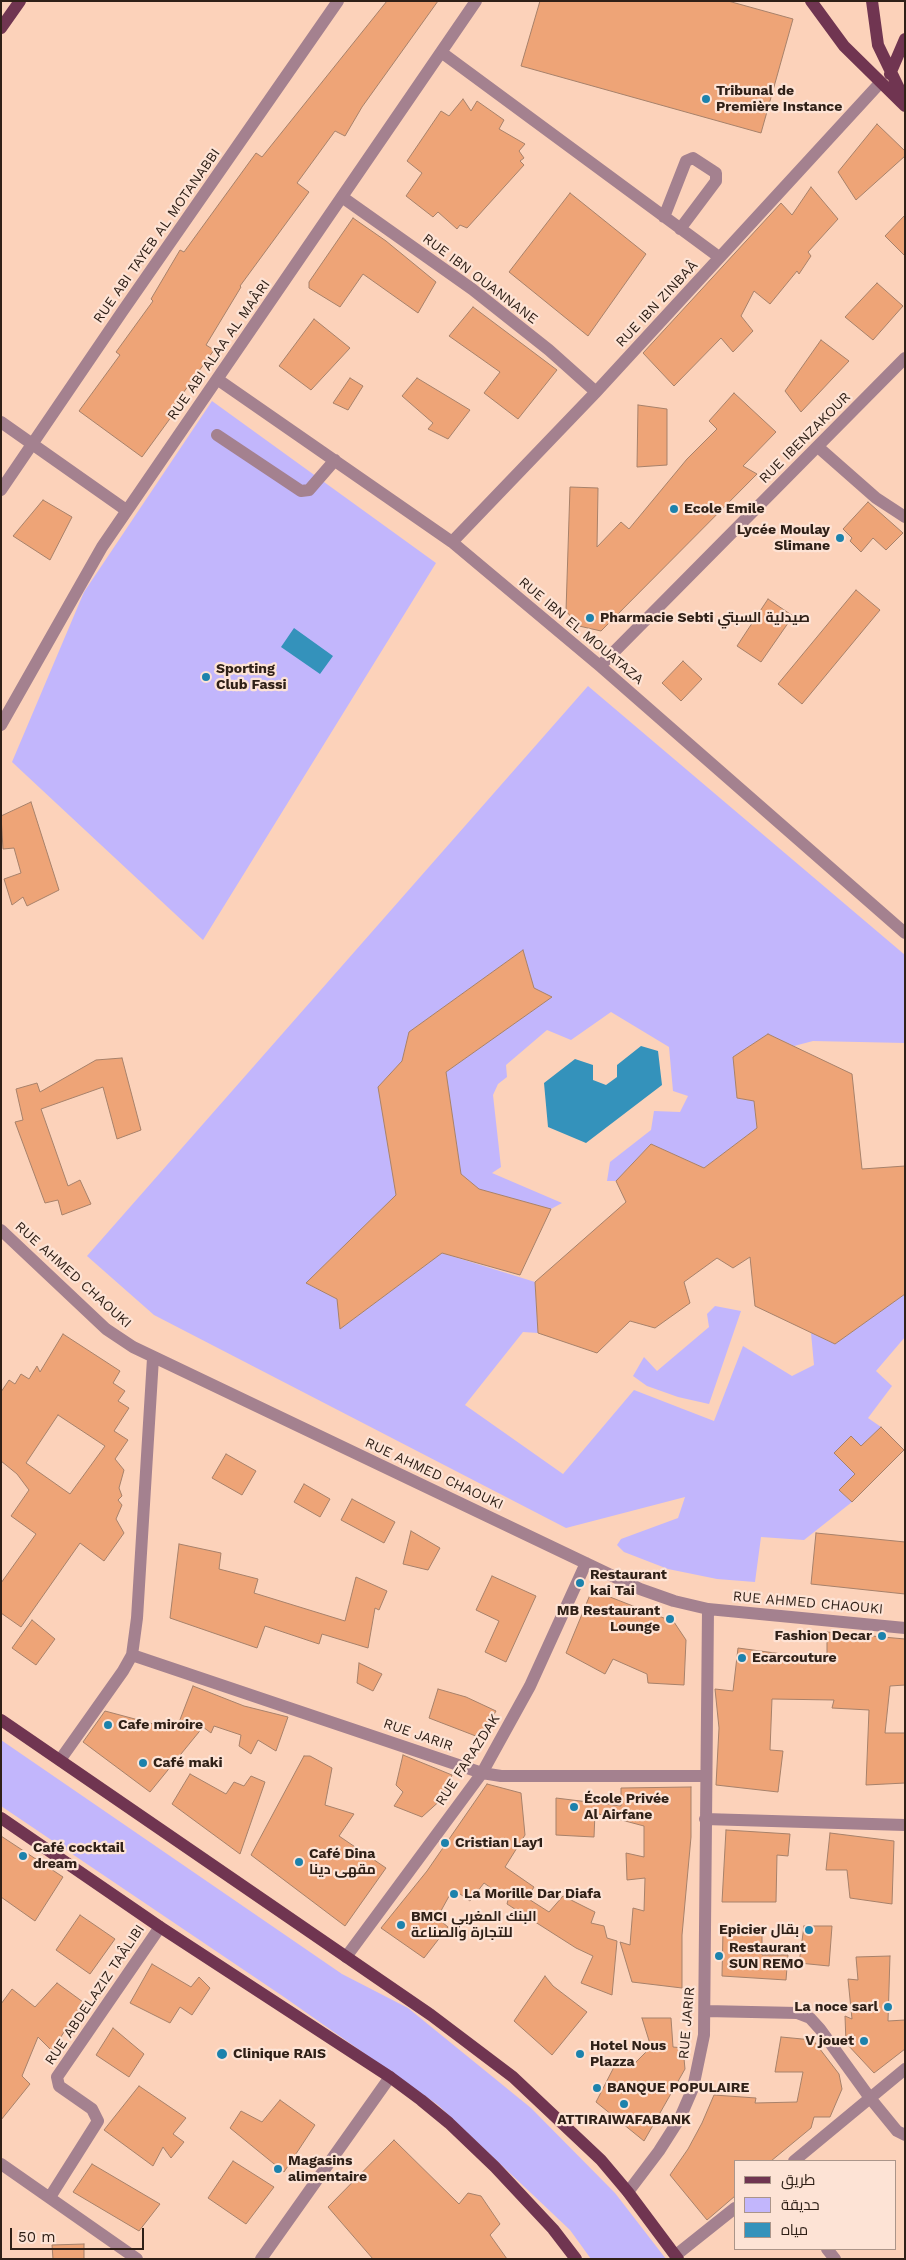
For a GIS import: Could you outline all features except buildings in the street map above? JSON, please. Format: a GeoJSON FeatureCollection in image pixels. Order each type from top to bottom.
{"type":"FeatureCollection","features":[{"type":"Feature","properties":{"kind":"main road"},"geometry":{"type":"LineString","coordinates":[[1,28],[20,1]]}},
{"type":"Feature","properties":{"kind":"main road"},"geometry":{"type":"LineString","coordinates":[[811,1],[844,46],[905,106]]}},
{"type":"Feature","properties":{"kind":"main road"},"geometry":{"type":"LineString","coordinates":[[872,1],[878,45],[890,74],[905,101]]}},
{"type":"Feature","properties":{"kind":"main road"},"geometry":{"type":"LineString","coordinates":[[890,74],[905,40]]}},
{"type":"Feature","properties":{"kind":"main road"},"geometry":{"type":"LineString","coordinates":[[1,1720],[473,2045],[513,2077],[578,2137],[628,2192],[677,2257]]}},
{"type":"Feature","properties":{"kind":"main road"},"geometry":{"type":"LineString","coordinates":[[1,1818],[160,1927],[390,2077],[449,2123],[478,2150],[553,2229],[576,2259]]}},
{"type":"Feature","properties":{"kind":"street","name":"RUE ABI TAYEB AL MOTANABBI"},"geometry":{"type":"LineString","coordinates":[[1,490],[338,1]]}},
{"type":"Feature","properties":{"kind":"street","name":"RUE ABI ALAA AL MAÂRI"},"geometry":{"type":"LineString","coordinates":[[1,725],[102,547],[126,510],[476,1]]}},
{"type":"Feature","properties":{"kind":"street"},"geometry":{"type":"LineString","coordinates":[[441,52],[719,257]]}},
{"type":"Feature","properties":{"kind":"street","name":"RUE IBN ZINBAÂ"},"geometry":{"type":"LineString","coordinates":[[452,542],[596,392],[880,83]]}},
{"type":"Feature","properties":{"kind":"street"},"geometry":{"type":"LineString","coordinates":[[664,217],[686,161],[693,158],[716,173],[716,181],[680,229]]}},
{"type":"Feature","properties":{"kind":"street","name":"RUE IBN OUANNANE"},"geometry":{"type":"LineString","coordinates":[[342,197],[472,290],[549,350],[596,392]]}},
{"type":"Feature","properties":{"kind":"street","name":"RUE IBENZAKOUR"},"geometry":{"type":"LineString","coordinates":[[600,666],[905,358]]}},
{"type":"Feature","properties":{"kind":"street","name":"RUE IBN EL MOUATAZA"},"geometry":{"type":"LineString","coordinates":[[217,379],[452,542],[600,666],[905,933]]}},
{"type":"Feature","properties":{"kind":"street"},"geometry":{"type":"LineString","coordinates":[[1,422],[126,510]]}},
{"type":"Feature","properties":{"kind":"street"},"geometry":{"type":"LineString","coordinates":[[217,435],[302,491],[309,490],[335,460]]}},
{"type":"Feature","properties":{"kind":"street"},"geometry":{"type":"LineString","coordinates":[[818,447],[876,498],[905,517]]}},
{"type":"Feature","properties":{"kind":"street","name":"RUE AHMED CHAOUKI"},"geometry":{"type":"LineString","coordinates":[[1,1230],[106,1329],[153,1358],[640,1589],[708,1609],[905,1628]]}},
{"type":"Feature","properties":{"kind":"street"},"geometry":{"type":"LineString","coordinates":[[60,1760],[123,1671],[132,1655],[137,1618],[153,1358]]}},
{"type":"Feature","properties":{"kind":"street","name":"RUE FARAZDAK"},"geometry":{"type":"LineString","coordinates":[[346,1957],[482,1773],[530,1686],[586,1562]]}},
{"type":"Feature","properties":{"kind":"street","name":"RUE JARIR"},"geometry":{"type":"LineString","coordinates":[[628,2192],[672,2133],[688,2102],[700,2061],[706,2011],[705,1776],[708,1609]]}},
{"type":"Feature","properties":{"kind":"street","name":"RUE JARIR"},"geometry":{"type":"LineString","coordinates":[[132,1655],[482,1773],[501,1776],[705,1776]]}},
{"type":"Feature","properties":{"kind":"street"},"geometry":{"type":"LineString","coordinates":[[705,1819],[905,1825]]}},
{"type":"Feature","properties":{"kind":"street","name":"RUE ABDELAZIZ TAÂLIBI"},"geometry":{"type":"LineString","coordinates":[[50,2197],[98,2121],[92,2109],[59,2086],[57,2076],[160,1927]]}},
{"type":"Feature","properties":{"kind":"street"},"geometry":{"type":"LineString","coordinates":[[706,2011],[797,2013],[810,2018],[870,2098],[898,2131],[905,2135]]}},
{"type":"Feature","properties":{"kind":"street"},"geometry":{"type":"LineString","coordinates":[[795,2160],[905,2069]]}},
{"type":"Feature","properties":{"kind":"street"},"geometry":{"type":"LineString","coordinates":[[261,2259],[390,2077]]}},
{"type":"Feature","properties":{"kind":"street"},"geometry":{"type":"LineString","coordinates":[[1,2164],[137,2259]]}},
{"type":"Feature","properties":{"kind":"street"},"geometry":{"type":"LineString","coordinates":[[677,2257],[734,2209]]}},
{"type":"Feature","properties":{"kind":"green space","name":"Sporting Club Fassi"},"geometry":{"type":"Polygon","coordinates":[[[212,401],[436,563],[203,940],[12,762],[84,592],[212,401]]]}},
{"type":"Feature","properties":{"kind":"green space"},"geometry":{"type":"Polygon","coordinates":[[[588,686],[905,955],[905,1043],[813,1041],[794,1046],[768,1034],[733,1057],[737,1098],[754,1101],[757,1128],[704,1168],[651,1144],[616,1181],[607,1181],[610,1162],[651,1130],[654,1111],[680,1112],[688,1096],[673,1091],[669,1047],[611,1012],[571,1040],[547,1030],[506,1065],[507,1077],[498,1084],[493,1095],[501,1167],[492,1173],[562,1203],[551,1209],[479,1189],[461,1174],[446,1072],[552,997],[534,988],[523,950],[409,1032],[402,1061],[378,1087],[396,1195],[306,1283],[337,1299],[340,1329],[442,1253],[535,1282],[538,1333],[523,1332],[465,1405],[563,1474],[634,1390],[714,1421],[743,1346],[792,1376],[814,1365],[811,1333],[835,1344],[905,1294],[905,1337],[876,1371],[892,1386],[868,1418],[881,1427],[861,1446],[851,1436],[834,1453],[855,1474],[839,1490],[852,1502],[804,1540],[761,1537],[755,1582],[717,1579],[668,1569],[624,1552],[617,1545],[621,1539],[678,1518],[685,1497],[566,1528],[154,1315],[87,1256],[588,686]]]}},
{"type":"Feature","properties":{"kind":"green space"},"geometry":{"type":"Polygon","coordinates":[[[715,1306],[741,1311],[709,1404],[678,1397],[647,1386],[633,1376],[644,1357],[657,1371],[709,1327],[707,1314],[715,1306]]]}},
{"type":"Feature","properties":{"kind":"green space"},"geometry":{"type":"Polygon","coordinates":[[[1,1740],[342,1974],[408,2008],[531,2108],[615,2193],[666,2259],[591,2259],[570,2230],[438,2105],[284,1997],[1,1806],[1,1740]]]}},
{"type":"Feature","properties":{"kind":"water"},"geometry":{"type":"Polygon","coordinates":[[[294,628],[333,656],[320,674],[281,647],[294,628]]]}},
{"type":"Feature","properties":{"kind":"water"},"geometry":{"type":"Polygon","coordinates":[[[641,1046],[658,1051],[662,1085],[586,1143],[548,1127],[544,1083],[575,1059],[593,1065],[593,1080],[606,1085],[617,1077],[617,1065],[641,1046]]]}},
{"type":"Feature","properties":{"kind":"place","name":"Tribunal de Première Instance"},"geometry":{"type":"Point","coordinates":[706,99]}},
{"type":"Feature","properties":{"kind":"place","name":"Ecole Emile"},"geometry":{"type":"Point","coordinates":[674,509]}},
{"type":"Feature","properties":{"kind":"place","name":"Lycée Moulay Slimane"},"geometry":{"type":"Point","coordinates":[840,538]}},
{"type":"Feature","properties":{"kind":"place","name":"Pharmacie Sebti صيدلية السبتي"},"geometry":{"type":"Point","coordinates":[590,618]}},
{"type":"Feature","properties":{"kind":"place","name":"Sporting Club Fassi"},"geometry":{"type":"Point","coordinates":[206,677]}},
{"type":"Feature","properties":{"kind":"place","name":"Restaurant kai Tai"},"geometry":{"type":"Point","coordinates":[580,1583]}},
{"type":"Feature","properties":{"kind":"place","name":"MB Restaurant Lounge"},"geometry":{"type":"Point","coordinates":[670,1619]}},
{"type":"Feature","properties":{"kind":"place","name":"Fashion Decar"},"geometry":{"type":"Point","coordinates":[882,1636]}},
{"type":"Feature","properties":{"kind":"place","name":"Ecarcouture"},"geometry":{"type":"Point","coordinates":[742,1658]}},
{"type":"Feature","properties":{"kind":"place","name":"Cafe miroire"},"geometry":{"type":"Point","coordinates":[108,1725]}},
{"type":"Feature","properties":{"kind":"place","name":"Café maki"},"geometry":{"type":"Point","coordinates":[143,1763]}},
{"type":"Feature","properties":{"kind":"place","name":"École Privée Al Airfane"},"geometry":{"type":"Point","coordinates":[574,1807]}},
{"type":"Feature","properties":{"kind":"place","name":"Cristian Lay1"},"geometry":{"type":"Point","coordinates":[445,1843]}},
{"type":"Feature","properties":{"kind":"place","name":"Café cocktail dream"},"geometry":{"type":"Point","coordinates":[23,1856]}},
{"type":"Feature","properties":{"kind":"place","name":"Café Dina مقهى دينا"},"geometry":{"type":"Point","coordinates":[299,1862]}},
{"type":"Feature","properties":{"kind":"place","name":"La Morille Dar Diafa"},"geometry":{"type":"Point","coordinates":[454,1894]}},
{"type":"Feature","properties":{"kind":"place","name":"BMCI البنك المغربي للتجارة والصناعة"},"geometry":{"type":"Point","coordinates":[401,1925]}},
{"type":"Feature","properties":{"kind":"place","name":"Epicier بقال"},"geometry":{"type":"Point","coordinates":[809,1930]}},
{"type":"Feature","properties":{"kind":"place","name":"Restaurant SUN REMO"},"geometry":{"type":"Point","coordinates":[719,1956]}},
{"type":"Feature","properties":{"kind":"place","name":"La noce sarl"},"geometry":{"type":"Point","coordinates":[888,2007]}},
{"type":"Feature","properties":{"kind":"place","name":"V jouet"},"geometry":{"type":"Point","coordinates":[864,2041]}},
{"type":"Feature","properties":{"kind":"place","name":"Clinique RAIS"},"geometry":{"type":"Point","coordinates":[222,2054]}},
{"type":"Feature","properties":{"kind":"place","name":"Hotel Nous Plazza"},"geometry":{"type":"Point","coordinates":[580,2054]}},
{"type":"Feature","properties":{"kind":"place","name":"BANQUE POPULAIRE"},"geometry":{"type":"Point","coordinates":[597,2088]}},
{"type":"Feature","properties":{"kind":"place","name":"ATTIRAIWAFABANK"},"geometry":{"type":"Point","coordinates":[624,2104]}},
{"type":"Feature","properties":{"kind":"place","name":"Magasins alimentaire"},"geometry":{"type":"Point","coordinates":[278,2169]}}]}
